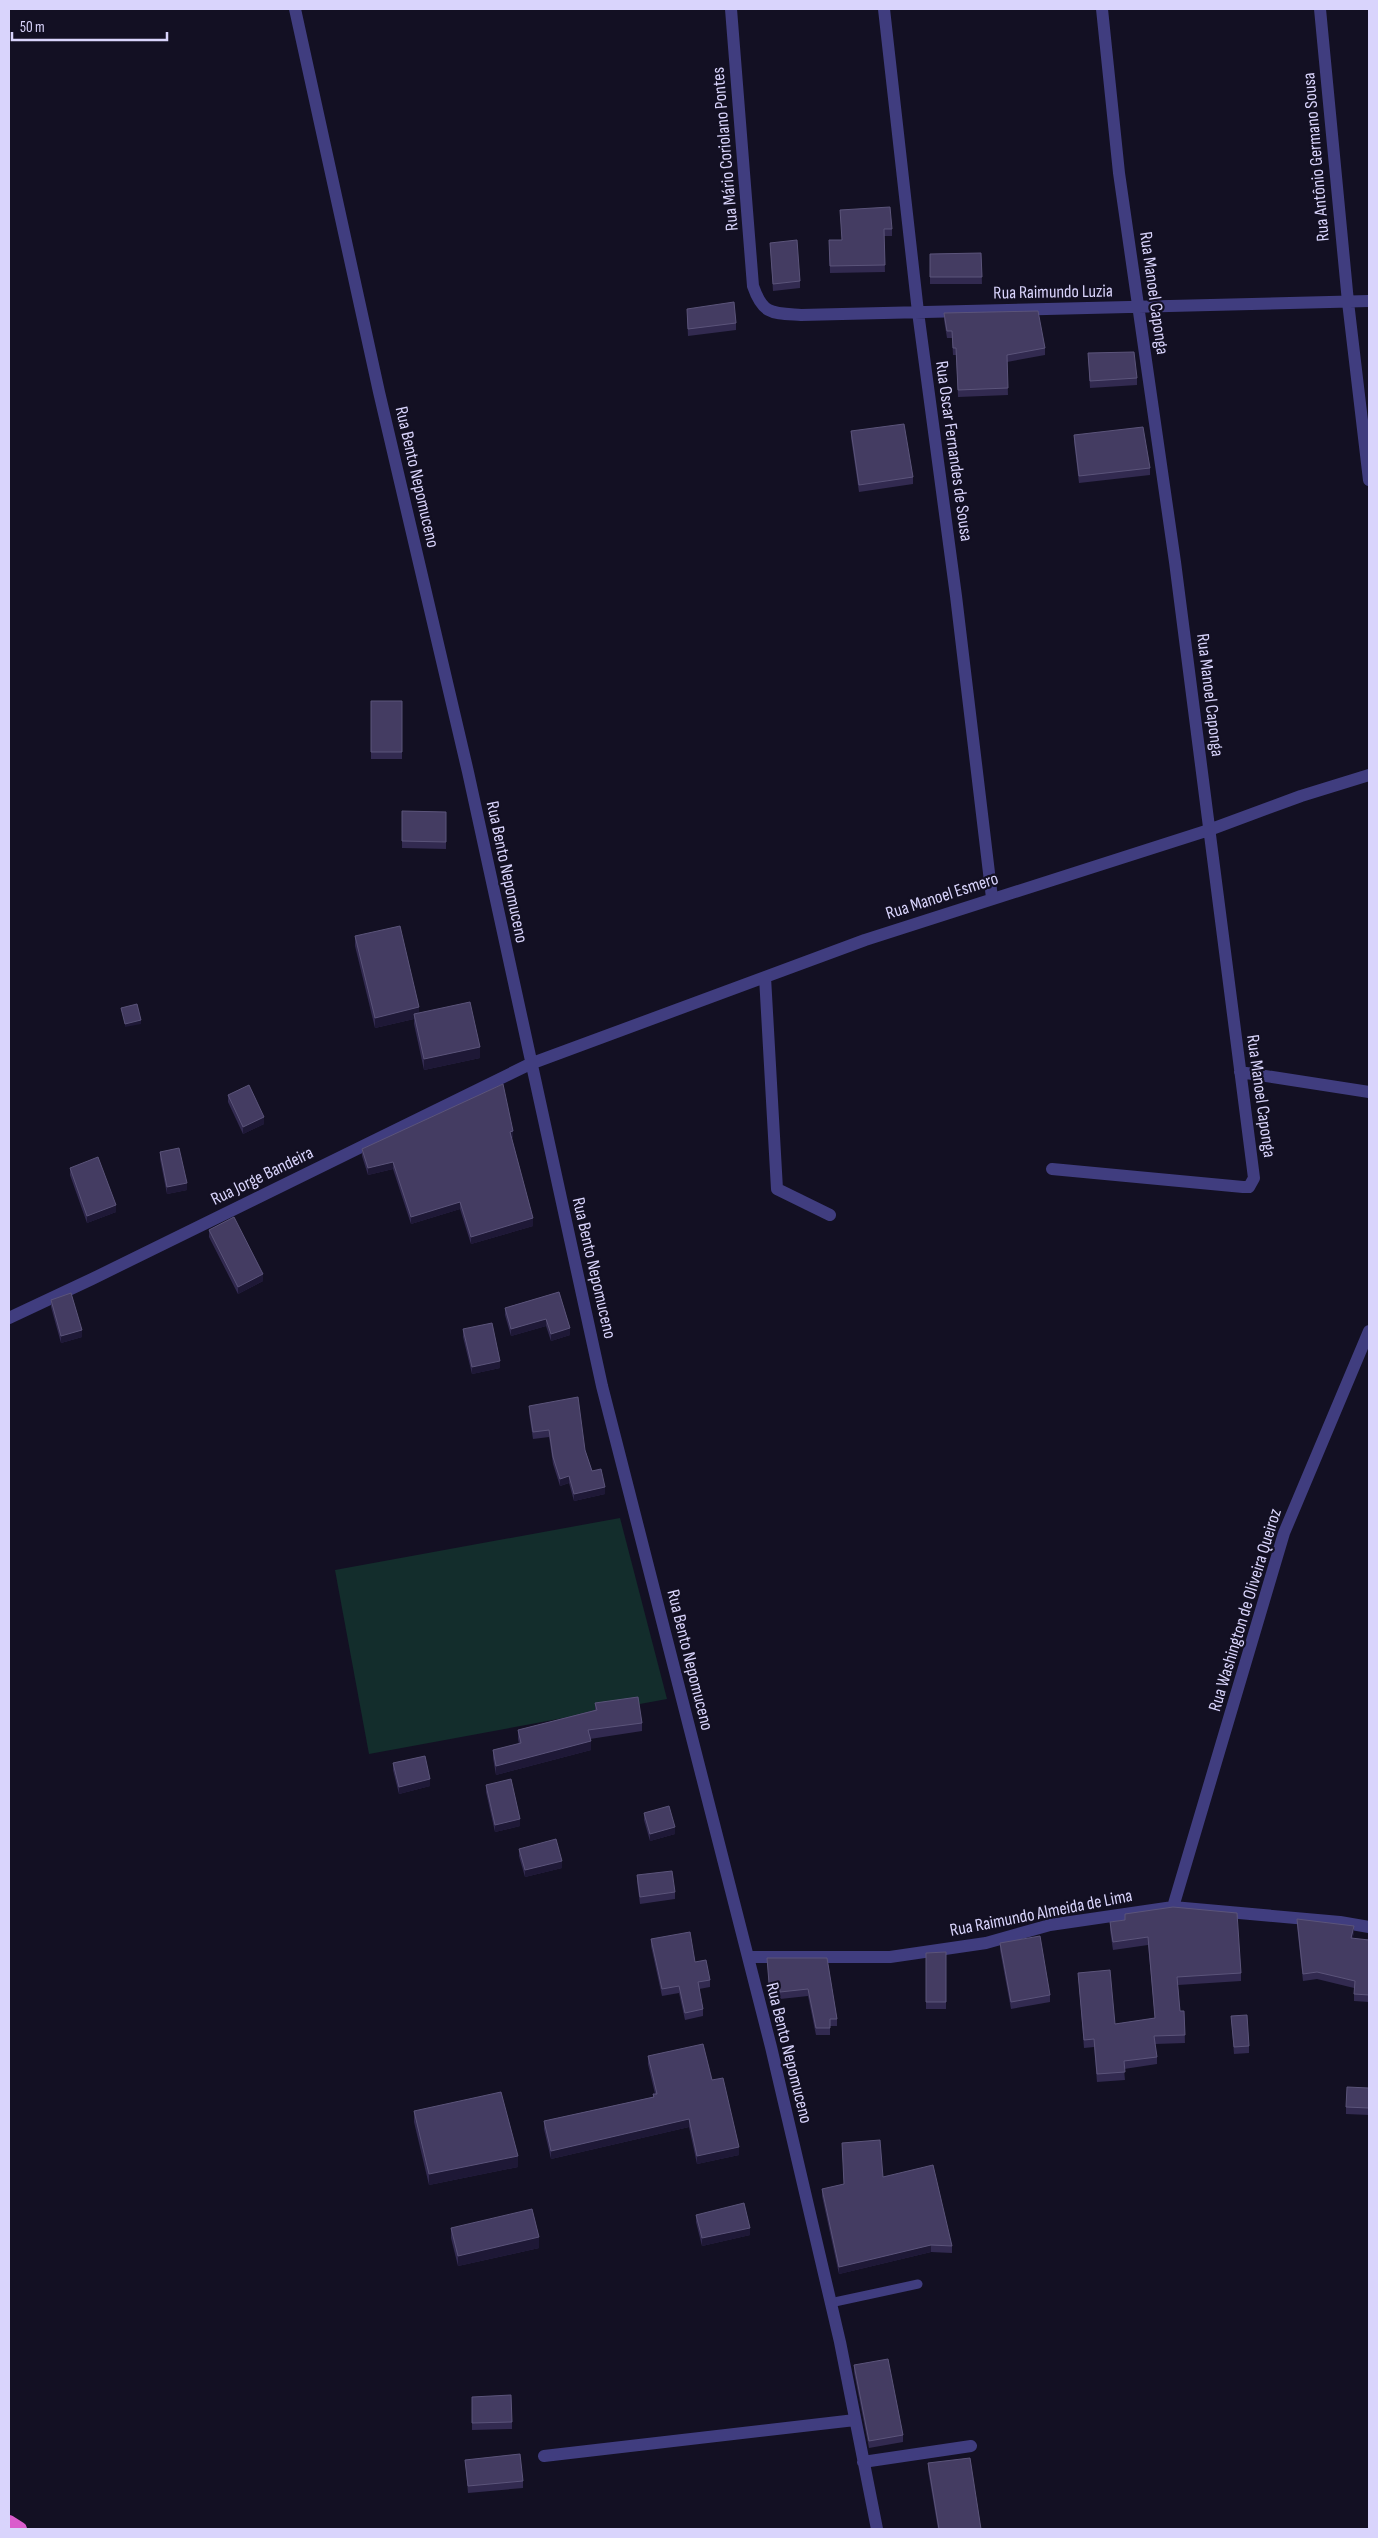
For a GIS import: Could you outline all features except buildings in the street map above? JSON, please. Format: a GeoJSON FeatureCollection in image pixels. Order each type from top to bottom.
{"type":"FeatureCollection","features":[{"type":"Feature","properties":{"kind":"highway"},"geometry":{"type":"LineString","coordinates":[[9,2522],[20,2529]]}},
{"type":"Feature","properties":{"kind":"street","name":"Rua Bento Nepomuceno"},"geometry":{"type":"LineString","coordinates":[[295,9],[379,392],[468,772],[530,1064],[602,1386],[748,1957],[830,2303],[877,2529]]}},
{"type":"Feature","properties":{"kind":"street","name":"Rua Mário Coriolano Pontes"},"geometry":{"type":"LineString","coordinates":[[731,9],[753,286]]}},
{"type":"Feature","properties":{"kind":"street","name":"Rua Oscar Fernandes de Sousa"},"geometry":{"type":"LineString","coordinates":[[884,9],[918,312],[956,596],[992,898]]}},
{"type":"Feature","properties":{"kind":"street","name":"Rua Manoel Caponga"},"geometry":{"type":"LineString","coordinates":[[1052,1169],[1249,1187],[1254,1178],[1175,562],[1110,101],[1102,9]]}},
{"type":"Feature","properties":{"kind":"street","name":"Rua Antônio Germano Sousa"},"geometry":{"type":"LineString","coordinates":[[1320,9],[1348,302],[1369,480]]}},
{"type":"Feature","properties":{"kind":"street","name":"Rua Raimundo Luzia"},"geometry":{"type":"LineString","coordinates":[[753,286],[761,306],[771,312],[784,314],[1138,308],[1369,301]]}},
{"type":"Feature","properties":{"kind":"street","name":"Rua Manoel Esmero"},"geometry":{"type":"LineString","coordinates":[[530,1064],[865,940],[1209,830],[1301,796],[1369,774]]}},
{"type":"Feature","properties":{"kind":"street"},"geometry":{"type":"LineString","coordinates":[[765,977],[776,1189],[830,1215]]}},
{"type":"Feature","properties":{"kind":"street","name":"Rua Jorge Bandeira"},"geometry":{"type":"LineString","coordinates":[[9,1318],[92,1280],[530,1064]]}},
{"type":"Feature","properties":{"kind":"street"},"geometry":{"type":"LineString","coordinates":[[1240,1072],[1369,1092]]}},
{"type":"Feature","properties":{"kind":"street","name":"Rua Washington de Oliveira Queiroz"},"geometry":{"type":"LineString","coordinates":[[1173,1907],[1284,1533],[1369,1330]]}},
{"type":"Feature","properties":{"kind":"street","name":"Rua Raimundo Almeida de Lima"},"geometry":{"type":"LineString","coordinates":[[748,1957],[890,1957],[986,1942],[1050,1926],[1173,1907],[1340,1922],[1369,1927]]}},
{"type":"Feature","properties":{"kind":"street"},"geometry":{"type":"LineString","coordinates":[[544,2456],[855,2420]]}},
{"type":"Feature","properties":{"kind":"street"},"geometry":{"type":"LineString","coordinates":[[863,2462],[971,2446]]}},
{"type":"Feature","properties":{"kind":"lane"},"geometry":{"type":"LineString","coordinates":[[830,2303],[918,2284]]}},
{"type":"Feature","properties":{"kind":"green space"},"geometry":{"type":"Polygon","coordinates":[[[620,1518],[667,1699],[369,1754],[335,1570],[620,1518]]]}}]}
